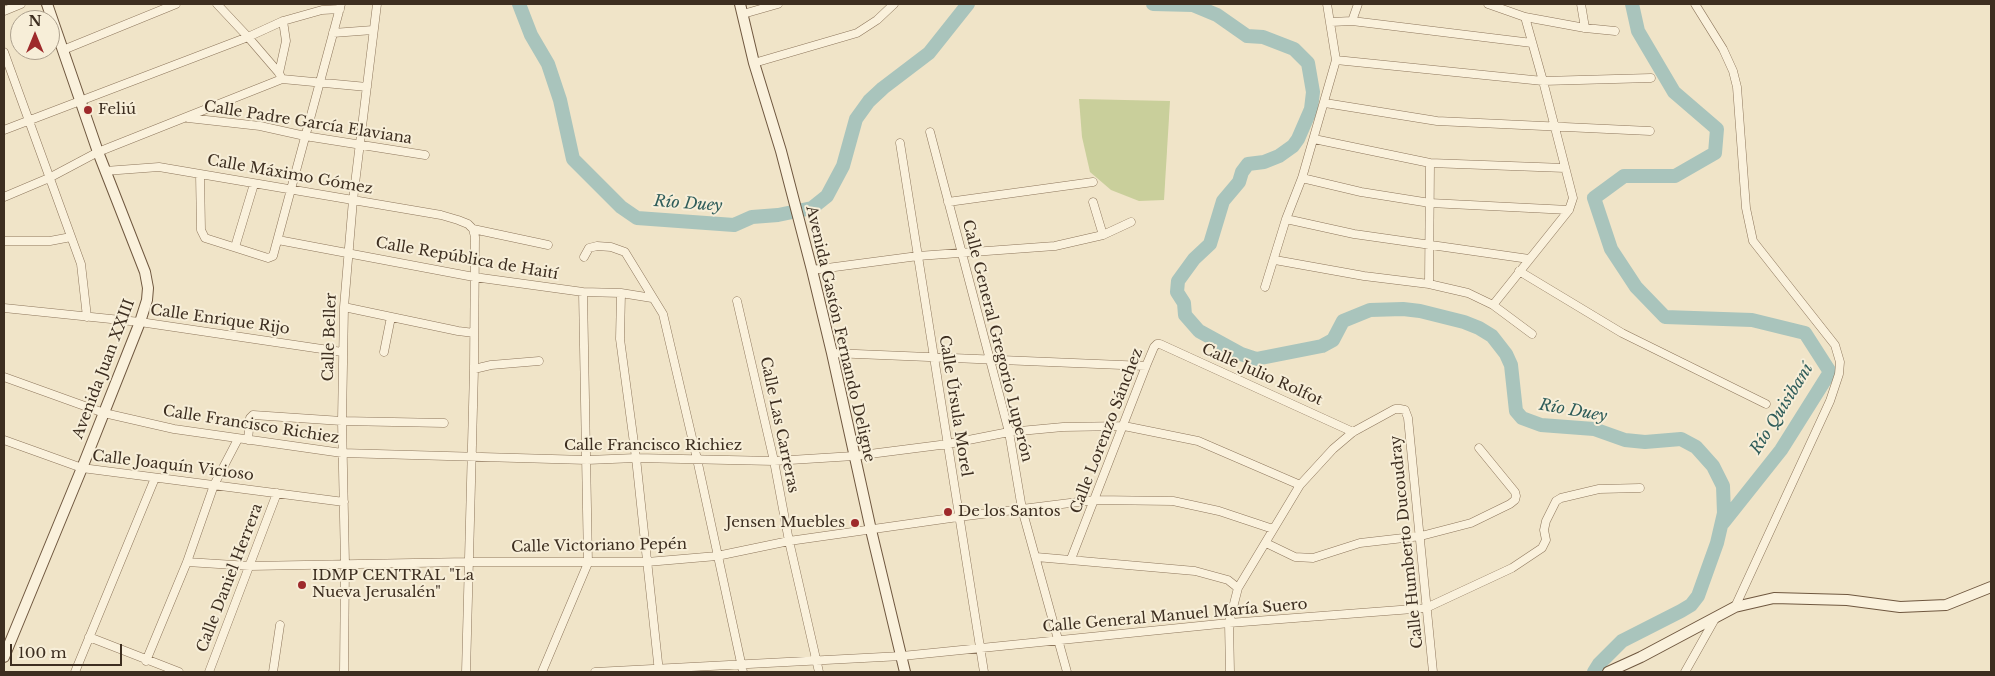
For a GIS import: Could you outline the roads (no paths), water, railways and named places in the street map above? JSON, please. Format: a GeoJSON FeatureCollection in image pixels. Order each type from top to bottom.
{"type":"FeatureCollection","features":[{"type":"Feature","properties":{"kind":"street"},"geometry":{"type":"LineString","coordinates":[[4,11],[21,4]]}},
{"type":"Feature","properties":{"kind":"street","name":"Avenida Juan XXIII"},"geometry":{"type":"LineString","coordinates":[[4,657],[140,322],[147,300],[148,288],[145,272],[98,152],[47,4]]}},
{"type":"Feature","properties":{"kind":"street"},"geometry":{"type":"LineString","coordinates":[[63,50],[176,4]]}},
{"type":"Feature","properties":{"kind":"street"},"geometry":{"type":"LineString","coordinates":[[217,4],[248,37],[280,76]]}},
{"type":"Feature","properties":{"kind":"street","name":"Calle Beller"},"geometry":{"type":"LineString","coordinates":[[344,672],[345,564],[342,352],[344,307],[353,200],[377,4]]}},
{"type":"Feature","properties":{"kind":"street","name":"Avenida Gastón Fernando Deligne"},"geometry":{"type":"LineString","coordinates":[[740,4],[754,63],[781,151],[812,270],[905,672]]}},
{"type":"Feature","properties":{"kind":"street"},"geometry":{"type":"LineString","coordinates":[[743,14],[778,4]]}},
{"type":"Feature","properties":{"kind":"street"},"geometry":{"type":"LineString","coordinates":[[754,63],[857,33],[877,20],[894,4]]}},
{"type":"Feature","properties":{"kind":"street"},"geometry":{"type":"LineString","coordinates":[[1265,287],[1275,260],[1286,219],[1314,140],[1336,60],[1327,4]]}},
{"type":"Feature","properties":{"kind":"street"},"geometry":{"type":"LineString","coordinates":[[1352,21],[1358,4]]}},
{"type":"Feature","properties":{"kind":"street"},"geometry":{"type":"LineString","coordinates":[[1488,4],[1525,17],[1585,28],[1615,31]]}},
{"type":"Feature","properties":{"kind":"street"},"geometry":{"type":"LineString","coordinates":[[1581,4],[1585,28]]}},
{"type":"Feature","properties":{"kind":"street"},"geometry":{"type":"LineString","coordinates":[[1695,4],[1723,49],[1735,79],[1739,102],[1746,208],[1753,241],[1835,345],[1840,362],[1839,374],[1830,401],[1735,607]]}},
{"type":"Feature","properties":{"kind":"street"},"geometry":{"type":"LineString","coordinates":[[4,130],[248,37],[283,21],[340,6],[292,190],[271,258],[205,238],[202,233],[200,174]]}},
{"type":"Feature","properties":{"kind":"street"},"geometry":{"type":"LineString","coordinates":[[1493,304],[1569,210],[1573,198],[1525,17]]}},
{"type":"Feature","properties":{"kind":"street"},"geometry":{"type":"LineString","coordinates":[[280,76],[286,41],[283,21]]}},
{"type":"Feature","properties":{"kind":"street"},"geometry":{"type":"LineString","coordinates":[[1331,22],[1352,21],[1532,44]]}},
{"type":"Feature","properties":{"kind":"street"},"geometry":{"type":"LineString","coordinates":[[333,33],[373,30]]}},
{"type":"Feature","properties":{"kind":"street"},"geometry":{"type":"LineString","coordinates":[[4,52],[81,264],[87,317]]}},
{"type":"Feature","properties":{"kind":"street"},"geometry":{"type":"LineString","coordinates":[[1336,60],[1543,81],[1651,78]]}},
{"type":"Feature","properties":{"kind":"street"},"geometry":{"type":"LineString","coordinates":[[4,197],[49,178],[98,152],[186,118],[280,76],[367,87]]}},
{"type":"Feature","properties":{"kind":"street"},"geometry":{"type":"LineString","coordinates":[[1325,103],[1437,121],[1650,131]]}},
{"type":"Feature","properties":{"kind":"street","name":"Calle Padre García Elaviana"},"geometry":{"type":"LineString","coordinates":[[186,118],[260,126],[305,136],[425,156]]}},
{"type":"Feature","properties":{"kind":"street","name":"Calle General Gregorio Luperón"},"geometry":{"type":"LineString","coordinates":[[930,132],[1009,432],[1022,509],[1067,672]]}},
{"type":"Feature","properties":{"kind":"street"},"geometry":{"type":"LineString","coordinates":[[1314,140],[1430,163],[1565,168]]}},
{"type":"Feature","properties":{"kind":"street","name":"Calle Úrsula Morel"},"geometry":{"type":"LineString","coordinates":[[900,143],[984,672]]}},
{"type":"Feature","properties":{"kind":"street"},"geometry":{"type":"LineString","coordinates":[[1429,284],[1430,163]]}},
{"type":"Feature","properties":{"kind":"street","name":"Calle Máximo Gómez"},"geometry":{"type":"LineString","coordinates":[[105,170],[159,167],[441,215],[471,227],[548,245]]}},
{"type":"Feature","properties":{"kind":"street"},"geometry":{"type":"LineString","coordinates":[[1302,178],[1361,192],[1430,203],[1569,210]]}},
{"type":"Feature","properties":{"kind":"street"},"geometry":{"type":"LineString","coordinates":[[948,202],[1093,182]]}},
{"type":"Feature","properties":{"kind":"street"},"geometry":{"type":"LineString","coordinates":[[235,247],[254,184]]}},
{"type":"Feature","properties":{"kind":"street"},"geometry":{"type":"LineString","coordinates":[[1093,202],[1103,234]]}},
{"type":"Feature","properties":{"kind":"street"},"geometry":{"type":"LineString","coordinates":[[1286,219],[1354,234],[1529,259]]}},
{"type":"Feature","properties":{"kind":"street"},"geometry":{"type":"LineString","coordinates":[[812,270],[918,256],[1055,246],[1103,234],[1131,222]]}},
{"type":"Feature","properties":{"kind":"street"},"geometry":{"type":"LineString","coordinates":[[466,672],[474,369],[475,237],[471,227]]}},
{"type":"Feature","properties":{"kind":"street"},"geometry":{"type":"LineString","coordinates":[[4,241],[50,241],[71,237]]}},
{"type":"Feature","properties":{"kind":"street","name":"Calle República de Haití"},"geometry":{"type":"LineString","coordinates":[[278,240],[474,277],[582,292],[621,293],[652,298]]}},
{"type":"Feature","properties":{"kind":"street"},"geometry":{"type":"LineString","coordinates":[[584,257],[589,248],[597,246],[611,247],[625,252],[663,314],[697,459],[742,669]]}},
{"type":"Feature","properties":{"kind":"street"},"geometry":{"type":"LineString","coordinates":[[1275,260],[1364,276],[1429,284],[1468,293],[1493,304],[1532,334]]}},
{"type":"Feature","properties":{"kind":"street"},"geometry":{"type":"LineString","coordinates":[[1519,272],[1622,333],[1766,404]]}},
{"type":"Feature","properties":{"kind":"street"},"geometry":{"type":"LineString","coordinates":[[542,672],[588,563],[582,292]]}},
{"type":"Feature","properties":{"kind":"street"},"geometry":{"type":"LineString","coordinates":[[621,293],[620,339],[636,458],[659,671]]}},
{"type":"Feature","properties":{"kind":"street","name":"Calle Las Carreras"},"geometry":{"type":"LineString","coordinates":[[737,301],[774,461],[819,672]]}},
{"type":"Feature","properties":{"kind":"street"},"geometry":{"type":"LineString","coordinates":[[344,307],[474,333]]}},
{"type":"Feature","properties":{"kind":"street","name":"Calle Enrique Rijo"},"geometry":{"type":"LineString","coordinates":[[4,309],[140,322],[342,352]]}},
{"type":"Feature","properties":{"kind":"street"},"geometry":{"type":"LineString","coordinates":[[384,352],[391,317]]}},
{"type":"Feature","properties":{"kind":"street","name":"Calle Lorenzo Sánchez"},"geometry":{"type":"LineString","coordinates":[[1071,559],[1146,366],[1154,347],[1160,344]]}},
{"type":"Feature","properties":{"kind":"street","name":"Calle Julio Rolfot"},"geometry":{"type":"LineString","coordinates":[[1160,344],[1353,432]]}},
{"type":"Feature","properties":{"kind":"street"},"geometry":{"type":"LineString","coordinates":[[832,352],[1146,366]]}},
{"type":"Feature","properties":{"kind":"street"},"geometry":{"type":"LineString","coordinates":[[474,369],[491,365],[539,361]]}},
{"type":"Feature","properties":{"kind":"street","name":"Calle Francisco Richiez"},"geometry":{"type":"LineString","coordinates":[[4,376],[104,412],[174,429],[342,453],[587,460],[636,458],[774,461],[854,456],[948,444],[1009,432],[1124,426],[1198,441],[1300,485]]}},
{"type":"Feature","properties":{"kind":"street","name":"Calle Humberto Ducoudray"},"geometry":{"type":"LineString","coordinates":[[1353,432],[1395,410],[1405,410],[1408,418],[1433,672]]}},
{"type":"Feature","properties":{"kind":"street"},"geometry":{"type":"LineString","coordinates":[[248,440],[250,418],[253,415],[342,421],[444,423]]}},
{"type":"Feature","properties":{"kind":"street"},"geometry":{"type":"LineString","coordinates":[[1230,672],[1229,624],[1238,588],[1300,485],[1333,449],[1353,432]]}},
{"type":"Feature","properties":{"kind":"street"},"geometry":{"type":"LineString","coordinates":[[146,661],[187,562],[214,485],[238,439]]}},
{"type":"Feature","properties":{"kind":"street","name":"Calle Joaquín Vicioso"},"geometry":{"type":"LineString","coordinates":[[4,440],[82,468],[344,502]]}},
{"type":"Feature","properties":{"kind":"street"},"geometry":{"type":"LineString","coordinates":[[1266,543],[1294,557],[1312,558],[1360,543],[1421,536],[1471,523],[1515,500],[1515,492],[1479,448]]}},
{"type":"Feature","properties":{"kind":"street"},"geometry":{"type":"LineString","coordinates":[[75,672],[155,478]]}},
{"type":"Feature","properties":{"kind":"street","name":"Calle General Manuel María Suero"},"geometry":{"type":"LineString","coordinates":[[595,672],[742,669],[816,660],[902,656],[1229,624],[1426,608],[1512,568],[1542,548],[1546,540],[1544,530],[1546,521],[1556,500],[1572,494],[1599,489],[1640,488]]}},
{"type":"Feature","properties":{"kind":"street","name":"Calle Daniel Herrera"},"geometry":{"type":"LineString","coordinates":[[209,672],[277,493]]}},
{"type":"Feature","properties":{"kind":"street","name":"Calle Victoriano Pepén"},"geometry":{"type":"LineString","coordinates":[[187,562],[250,566],[468,562],[647,562],[717,556],[790,542],[958,517],[1094,500],[1173,501],[1219,511],[1273,529]]}},
{"type":"Feature","properties":{"kind":"street"},"geometry":{"type":"LineString","coordinates":[[1036,557],[1195,570],[1228,580],[1238,588]]}},
{"type":"Feature","properties":{"kind":"street"},"geometry":{"type":"LineString","coordinates":[[1608,672],[1641,657],[1735,607],[1774,598],[1847,600],[1900,607],[1946,605],[1991,588]]}},
{"type":"Feature","properties":{"kind":"street"},"geometry":{"type":"LineString","coordinates":[[1686,672],[1716,617]]}},
{"type":"Feature","properties":{"kind":"street"},"geometry":{"type":"LineString","coordinates":[[273,672],[280,625]]}},
{"type":"Feature","properties":{"kind":"street"},"geometry":{"type":"LineString","coordinates":[[89,637],[146,661],[179,672]]}},
{"type":"Feature","properties":{"kind":"waterway","name":"Río Duey"},"geometry":{"type":"LineString","coordinates":[[519,4],[531,35],[548,64],[560,100],[573,159],[621,207],[637,218],[734,225],[752,217],[778,215],[812,208],[827,196],[843,166],[856,119],[869,101],[929,53],[968,4]]}},
{"type":"Feature","properties":{"kind":"waterway","name":"Río Duey"},"geometry":{"type":"LineString","coordinates":[[1153,4],[1193,5],[1217,15],[1247,36],[1263,37],[1294,49],[1308,63],[1313,92],[1311,109],[1298,139],[1293,146],[1279,156],[1264,162],[1248,164],[1242,172],[1239,182],[1223,201],[1210,244],[1194,259],[1178,281],[1177,292],[1184,303],[1185,315],[1199,331],[1241,354],[1256,359],[1322,346],[1333,340],[1343,321],[1370,310],[1403,309],[1420,311],[1464,322],[1492,336],[1506,354],[1511,365],[1516,411],[1522,418],[1541,425],[1594,429],[1625,440],[1645,442],[1681,439],[1696,447],[1713,466],[1723,486],[1724,513],[1717,543],[1698,596],[1691,605],[1681,611],[1622,641],[1599,664],[1594,672]]}},
{"type":"Feature","properties":{"kind":"waterway","name":"Río Quisibaní"},"geometry":{"type":"LineString","coordinates":[[1632,4],[1638,31],[1674,92],[1717,129],[1715,153],[1675,176],[1624,176],[1594,198],[1611,249],[1636,287],[1665,317],[1752,320],[1805,333],[1830,372],[1781,450],[1723,523]]}},
{"type":"Feature","properties":{"kind":"place","name":"Feliú"},"geometry":{"type":"Point","coordinates":[88,110]}},
{"type":"Feature","properties":{"kind":"place","name":"De los Santos"},"geometry":{"type":"Point","coordinates":[948,512]}},
{"type":"Feature","properties":{"kind":"place","name":"Jensen Muebles"},"geometry":{"type":"Point","coordinates":[855,523]}},
{"type":"Feature","properties":{"kind":"place","name":"IDMP CENTRAL \"La Nueva Jerusalén\""},"geometry":{"type":"Point","coordinates":[302,585]}}]}
